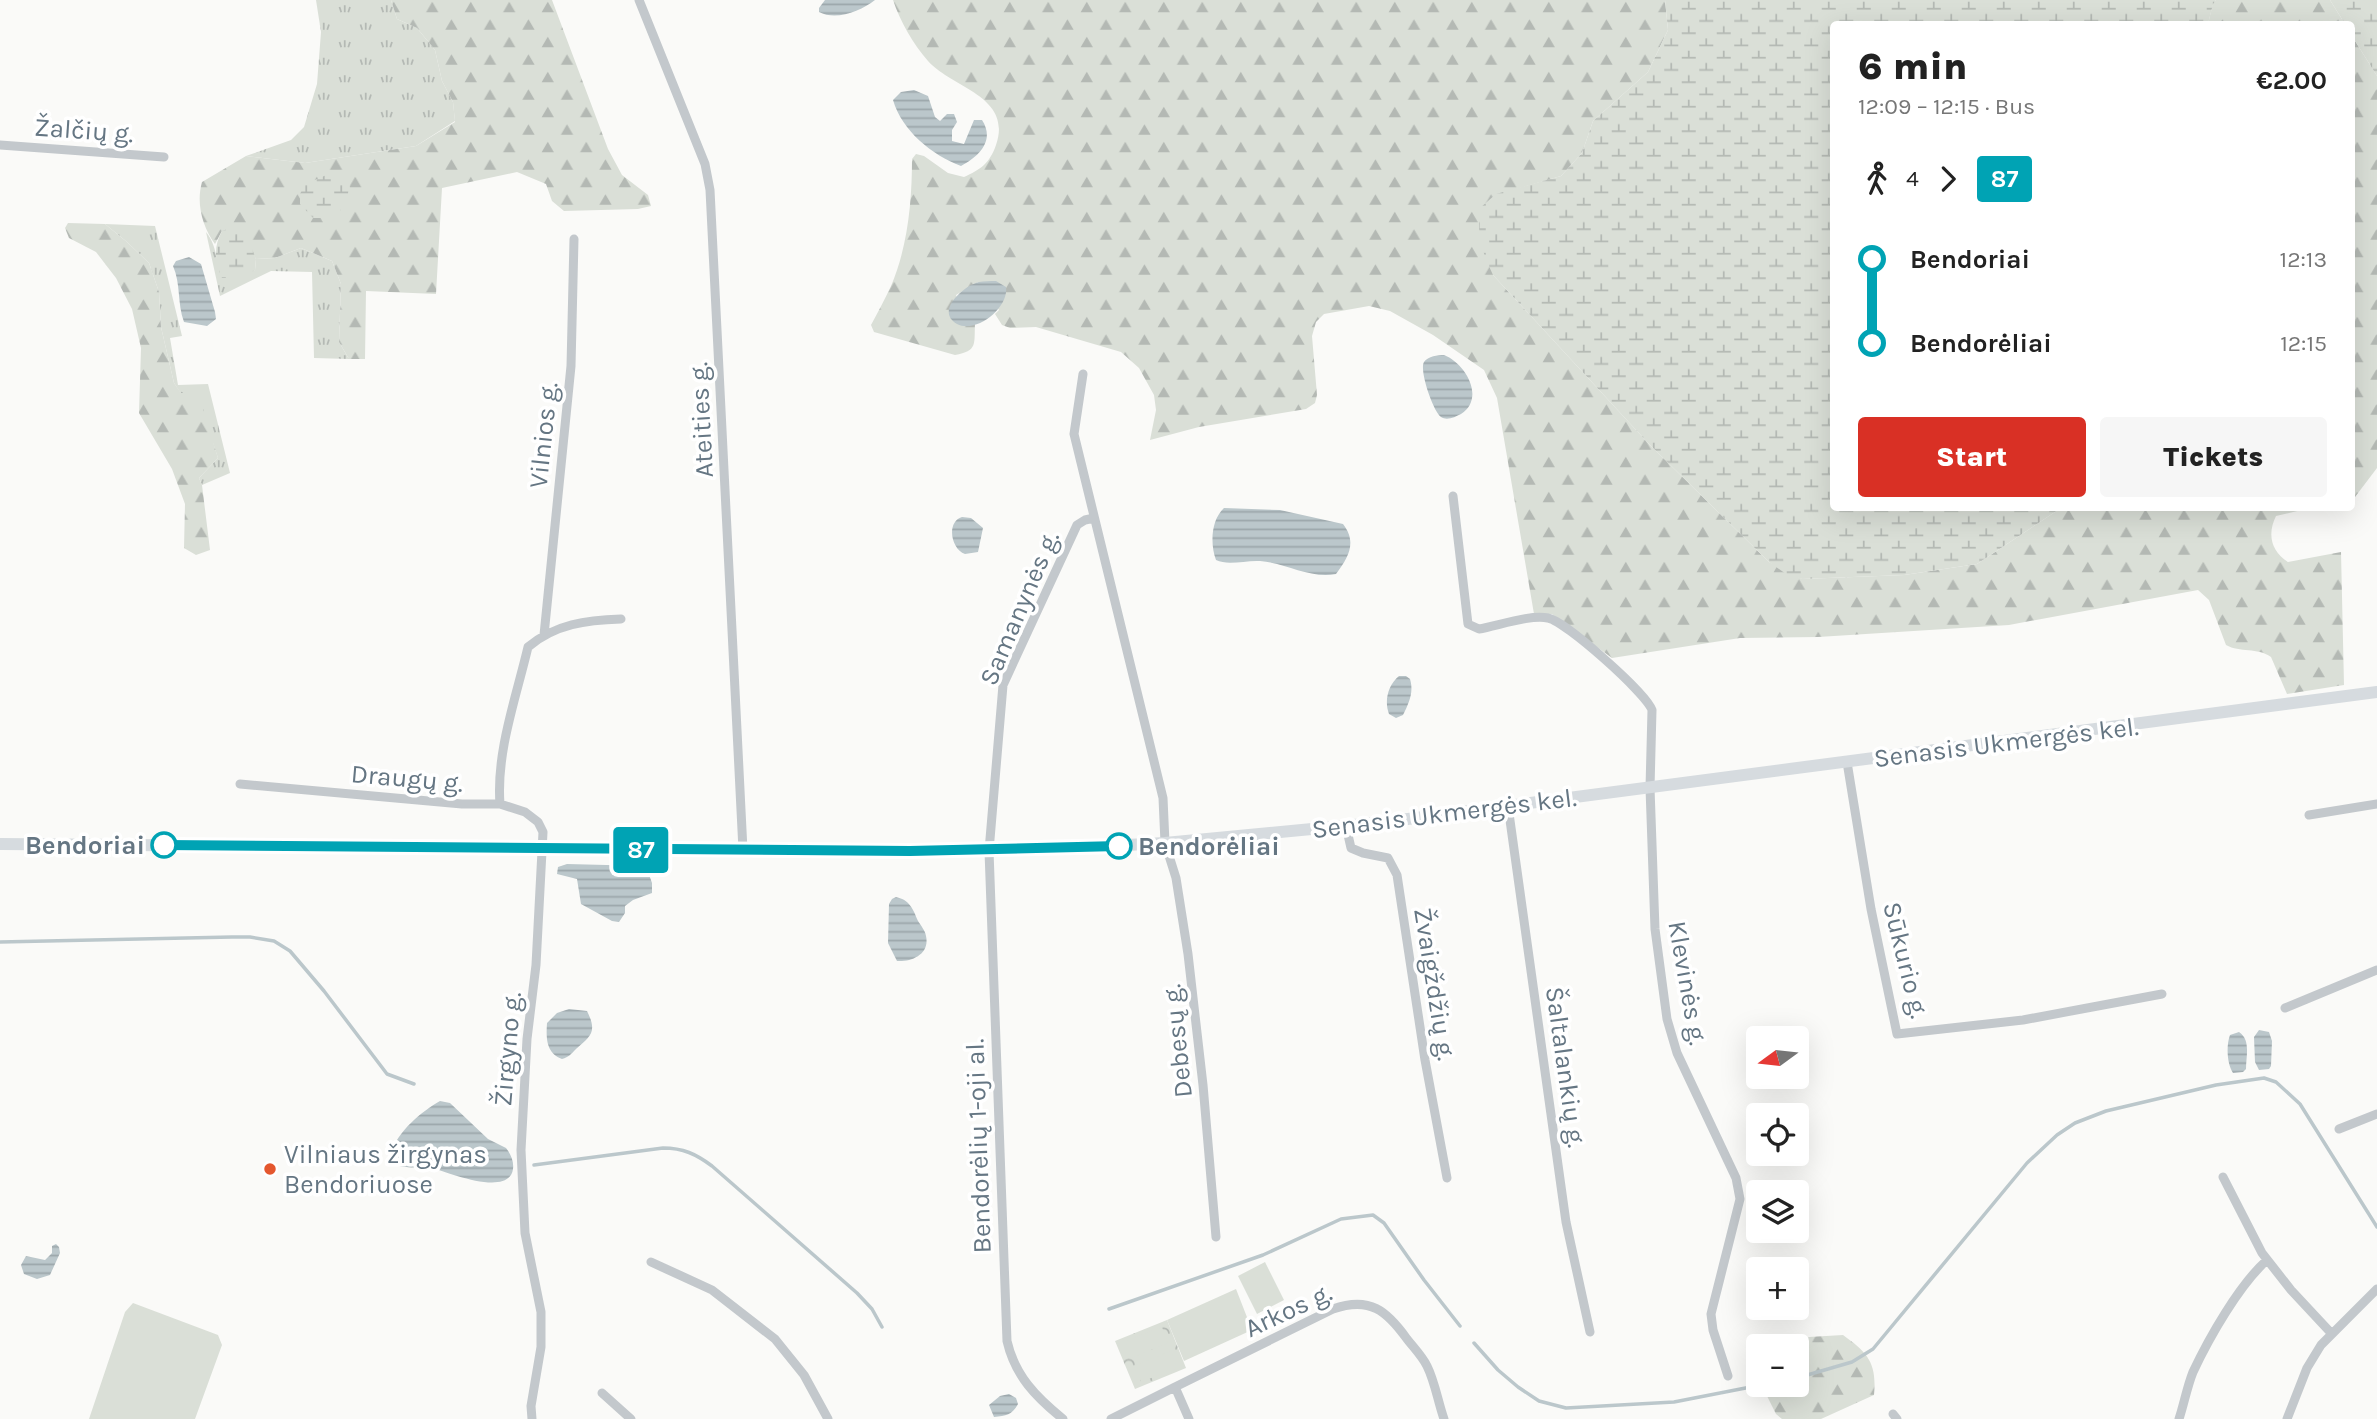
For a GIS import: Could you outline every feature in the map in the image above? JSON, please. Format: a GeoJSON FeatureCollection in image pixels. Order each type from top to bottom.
{"type":"FeatureCollection","features":[{"type":"Feature","properties":{"kind":"main road","name":"Senasis Ukmergės kel."},"geometry":{"type":"LineString","coordinates":[[0,844],[989,850],[1166,843],[1346,826],[1508,806],[2377,692]]}},
{"type":"Feature","properties":{"kind":"street","name":"Ateities g."},"geometry":{"type":"LineString","coordinates":[[639,0],[705,164],[710,190],[743,850]]}},
{"type":"Feature","properties":{"kind":"street","name":"Žalčių g."},"geometry":{"type":"LineString","coordinates":[[0,145],[164,157]]}},
{"type":"Feature","properties":{"kind":"street","name":"Vilnios g."},"geometry":{"type":"LineString","coordinates":[[544,635],[572,366],[574,239]]}},
{"type":"Feature","properties":{"kind":"street","name":"Samanynės g."},"geometry":{"type":"LineString","coordinates":[[1083,374],[1074,434],[1163,798],[1166,843]]}},
{"type":"Feature","properties":{"kind":"street","name":"Klevinės g."},"geometry":{"type":"LineString","coordinates":[[1453,496],[1468,624],[1479,629],[1548,618],[1563,626],[1619,672],[1647,699],[1652,710],[1650,788],[1655,929],[1667,1019],[1677,1053],[1739,1189],[1740,1199],[1711,1314],[1713,1330],[1728,1376]]}},
{"type":"Feature","properties":{"kind":"street","name":"Samanynės g."},"geometry":{"type":"LineString","coordinates":[[989,850],[1003,685],[1077,525],[1094,518]]}},
{"type":"Feature","properties":{"kind":"street"},"geometry":{"type":"LineString","coordinates":[[500,804],[498,779],[501,760],[528,647],[544,635],[564,626],[621,620]]}},
{"type":"Feature","properties":{"kind":"street","name":"Sūkurio g."},"geometry":{"type":"LineString","coordinates":[[1847,762],[1871,909],[1897,1034],[2023,1020],[2162,994]]}},
{"type":"Feature","properties":{"kind":"street","name":"Draugų g."},"geometry":{"type":"LineString","coordinates":[[240,784],[462,804],[500,804],[526,812],[538,822],[544,839],[542,849]]}},
{"type":"Feature","properties":{"kind":"street"},"geometry":{"type":"LineString","coordinates":[[2309,815],[2377,804]]}},
{"type":"Feature","properties":{"kind":"street","name":"Šaltalankių g."},"geometry":{"type":"LineString","coordinates":[[1508,806],[1566,1222],[1590,1332]]}},
{"type":"Feature","properties":{"kind":"street","name":"Žvaigždžių g."},"geometry":{"type":"LineString","coordinates":[[1346,826],[1351,848],[1388,858],[1397,874],[1425,1060],[1447,1178]]}},
{"type":"Feature","properties":{"kind":"street","name":"Debesų g."},"geometry":{"type":"LineString","coordinates":[[1166,843],[1176,878],[1188,954],[1216,1237]]}},
{"type":"Feature","properties":{"kind":"street","name":"Žirgyno g."},"geometry":{"type":"LineString","coordinates":[[533,1419],[531,1406],[541,1347],[541,1312],[524,1233],[521,1150],[542,849]]}},
{"type":"Feature","properties":{"kind":"street","name":"Bendorėlių 1-oji al."},"geometry":{"type":"LineString","coordinates":[[989,850],[1007,1341],[1011,1357],[1026,1385],[1063,1419]]}},
{"type":"Feature","properties":{"kind":"street"},"geometry":{"type":"LineString","coordinates":[[2285,1008],[2377,970]]}},
{"type":"Feature","properties":{"kind":"street"},"geometry":{"type":"LineString","coordinates":[[2339,1129],[2377,1114]]}},
{"type":"Feature","properties":{"kind":"street"},"geometry":{"type":"LineString","coordinates":[[2223,1177],[2249,1231],[2267,1260],[2332,1334]]}},
{"type":"Feature","properties":{"kind":"street"},"geometry":{"type":"LineString","coordinates":[[2179,1419],[2192,1374],[2217,1328],[2247,1282],[2267,1260]]}},
{"type":"Feature","properties":{"kind":"street"},"geometry":{"type":"LineString","coordinates":[[652,1262],[712,1290],[775,1339],[804,1375],[828,1419]]}},
{"type":"Feature","properties":{"kind":"street"},"geometry":{"type":"LineString","coordinates":[[2287,1419],[2307,1368],[2321,1345],[2377,1289]]}},
{"type":"Feature","properties":{"kind":"street","name":"Arkos g."},"geometry":{"type":"LineString","coordinates":[[1111,1419],[1333,1309],[1352,1304],[1374,1307],[1395,1322],[1427,1365],[1444,1419]]}},
{"type":"Feature","properties":{"kind":"street"},"geometry":{"type":"LineString","coordinates":[[1175,1387],[1189,1419]]}},
{"type":"Feature","properties":{"kind":"street"},"geometry":{"type":"LineString","coordinates":[[602,1393],[631,1419]]}},
{"type":"Feature","properties":{"kind":"green space"},"geometry":{"type":"Polygon","coordinates":[[[316,0],[391,0],[397,19],[417,28],[435,50],[442,81],[453,102],[455,121],[416,146],[305,163],[246,156],[291,140],[304,127],[317,84],[321,32],[316,0]]]}},
{"type":"Feature","properties":{"kind":"green space"},"geometry":{"type":"Polygon","coordinates":[[[391,0],[552,0],[608,149],[622,175],[648,195],[651,206],[638,209],[564,211],[552,201],[546,184],[517,172],[442,188],[436,294],[366,291],[365,359],[349,359],[339,342],[341,284],[332,261],[301,248],[275,258],[256,259],[251,250],[222,231],[215,244],[201,214],[200,190],[202,182],[246,156],[305,163],[416,146],[455,122],[453,102],[442,81],[435,50],[417,28],[397,19],[391,0]]]}},
{"type":"Feature","properties":{"kind":"green space"},"geometry":{"type":"Polygon","coordinates":[[[893,0],[1665,0],[1668,30],[1648,72],[1593,121],[1582,153],[1561,176],[1496,195],[1493,275],[1648,443],[1769,562],[1802,579],[1904,575],[1977,564],[2056,511],[2297,511],[2276,516],[2272,542],[2282,558],[2288,562],[2341,552],[2344,685],[2287,694],[2271,657],[2226,645],[2209,600],[2198,590],[2009,625],[1818,637],[1740,638],[1612,658],[1552,614],[1534,614],[1497,398],[1484,370],[1433,335],[1390,311],[1369,306],[1324,314],[1316,322],[1312,336],[1317,395],[1315,403],[1306,409],[1199,427],[1150,440],[1156,410],[1154,395],[1139,368],[1121,352],[1036,327],[1010,328],[1002,325],[995,314],[999,310],[978,282],[956,295],[968,325],[975,323],[973,345],[968,351],[955,355],[874,332],[871,325],[897,271],[905,239],[910,207],[912,159],[916,154],[924,156],[948,173],[964,177],[980,169],[987,161],[994,151],[999,128],[996,115],[988,104],[928,61],[899,16],[893,0]]]}},
{"type":"Feature","properties":{"kind":"green space"},"geometry":{"type":"Polygon","coordinates":[[[1665,0],[2216,0],[2209,21],[1830,21],[1830,511],[2056,511],[1977,564],[1904,575],[1802,579],[1786,574],[1769,562],[1648,443],[1493,275],[1481,242],[1480,208],[1496,194],[1561,176],[1582,153],[1593,121],[1648,72],[1668,30],[1665,0]]]}},
{"type":"Feature","properties":{"kind":"green space"},"geometry":{"type":"Polygon","coordinates":[[[2216,0],[2330,0],[2343,21],[2209,21],[2216,0]]]}},
{"type":"Feature","properties":{"kind":"green space"},"geometry":{"type":"Polygon","coordinates":[[[2330,0],[2377,0],[2377,76],[2355,41],[2355,21],[2343,21],[2330,0]]]}},
{"type":"Feature","properties":{"kind":"green space"},"geometry":{"type":"Polygon","coordinates":[[[2355,41],[2377,76],[2377,468],[2355,497],[2355,41]]]}},
{"type":"Feature","properties":{"kind":"green space"},"geometry":{"type":"Polygon","coordinates":[[[329,174],[349,180],[350,189],[340,211],[327,218],[313,218],[300,204],[300,194],[305,184],[329,174]]]}},
{"type":"Feature","properties":{"kind":"green space"},"geometry":{"type":"Polygon","coordinates":[[[68,223],[105,224],[149,263],[159,292],[161,327],[174,383],[181,393],[189,393],[203,409],[218,458],[199,478],[210,550],[196,555],[184,548],[185,504],[172,469],[139,413],[141,348],[132,309],[116,278],[96,252],[69,238],[65,228],[68,223]]]}},
{"type":"Feature","properties":{"kind":"green space"},"geometry":{"type":"Polygon","coordinates":[[[105,224],[155,226],[182,336],[170,338],[178,385],[208,384],[230,473],[202,485],[199,478],[218,458],[213,443],[174,383],[161,327],[159,292],[149,263],[105,224]]]}},
{"type":"Feature","properties":{"kind":"green space"},"geometry":{"type":"Polygon","coordinates":[[[236,226],[246,234],[256,259],[255,270],[238,281],[222,278],[216,255],[222,231],[236,226]]]}},
{"type":"Feature","properties":{"kind":"green space"},"geometry":{"type":"Polygon","coordinates":[[[206,232],[213,243],[223,278],[233,278],[255,270],[256,259],[275,258],[301,248],[332,261],[341,284],[339,342],[349,359],[314,358],[312,272],[271,271],[220,296],[206,232]]]}},
{"type":"Feature","properties":{"kind":"green space"},"geometry":{"type":"Polygon","coordinates":[[[1265,1262],[1284,1300],[1257,1314],[1238,1276],[1265,1262]]]}},
{"type":"Feature","properties":{"kind":"green space"},"geometry":{"type":"Polygon","coordinates":[[[1236,1289],[1252,1330],[1184,1361],[1167,1320],[1236,1289]]]}},
{"type":"Feature","properties":{"kind":"green space"},"geometry":{"type":"Polygon","coordinates":[[[133,1303],[218,1335],[222,1345],[195,1419],[89,1419],[125,1312],[133,1303]]]}},
{"type":"Feature","properties":{"kind":"green space"},"geometry":{"type":"Polygon","coordinates":[[[1167,1320],[1186,1368],[1135,1389],[1115,1341],[1167,1320]]]}},
{"type":"Feature","properties":{"kind":"green space"},"geometry":{"type":"Polygon","coordinates":[[[1162,1327],[1168,1343],[1131,1358],[1125,1341],[1162,1327]]]}},
{"type":"Feature","properties":{"kind":"green space"},"geometry":{"type":"Polygon","coordinates":[[[1843,1335],[1859,1347],[1872,1367],[1874,1395],[1821,1419],[1782,1419],[1776,1414],[1768,1397],[1809,1397],[1809,1337],[1843,1335]]]}},
{"type":"Feature","properties":{"kind":"green space"},"geometry":{"type":"Polygon","coordinates":[[[1171,1351],[1177,1368],[1141,1382],[1134,1366],[1171,1351]]]}},
{"type":"Feature","properties":{"kind":"shaded area"},"geometry":{"type":"Polygon","coordinates":[[[825,0],[875,0],[856,11],[826,15],[819,12],[825,0]]]}},
{"type":"Feature","properties":{"kind":"shaded area"},"geometry":{"type":"Polygon","coordinates":[[[914,90],[928,96],[935,117],[940,121],[947,114],[954,114],[957,122],[952,130],[952,141],[964,144],[974,120],[982,120],[987,134],[984,147],[961,166],[929,148],[903,122],[893,100],[901,92],[914,90]]]}},
{"type":"Feature","properties":{"kind":"shaded area"},"geometry":{"type":"Polygon","coordinates":[[[189,257],[201,264],[215,312],[216,319],[207,326],[184,322],[182,315],[173,266],[176,261],[189,257]]]}},
{"type":"Feature","properties":{"kind":"shaded area"},"geometry":{"type":"Polygon","coordinates":[[[996,281],[1006,287],[1006,295],[997,311],[990,317],[965,326],[951,319],[950,306],[960,293],[979,282],[996,281]]]}},
{"type":"Feature","properties":{"kind":"shaded area"},"geometry":{"type":"Polygon","coordinates":[[[1444,355],[1459,365],[1472,390],[1468,407],[1461,414],[1448,419],[1441,417],[1434,407],[1423,373],[1426,360],[1444,355]]]}},
{"type":"Feature","properties":{"kind":"shaded area"},"geometry":{"type":"Polygon","coordinates":[[[1224,508],[1280,510],[1343,524],[1350,537],[1348,555],[1336,574],[1326,575],[1260,561],[1221,562],[1216,560],[1213,532],[1216,519],[1224,508]]]}},
{"type":"Feature","properties":{"kind":"shaded area"},"geometry":{"type":"Polygon","coordinates":[[[962,517],[971,518],[983,528],[978,552],[965,554],[956,547],[952,530],[957,520],[962,517]]]}},
{"type":"Feature","properties":{"kind":"shaded area"},"geometry":{"type":"Polygon","coordinates":[[[1399,676],[1410,679],[1411,693],[1403,715],[1396,718],[1389,714],[1387,699],[1392,684],[1399,676]]]}},
{"type":"Feature","properties":{"kind":"shaded area"},"geometry":{"type":"Polygon","coordinates":[[[567,864],[646,866],[652,883],[652,893],[633,900],[625,906],[625,913],[619,922],[612,921],[581,904],[577,879],[557,874],[558,867],[567,864]]]}},
{"type":"Feature","properties":{"kind":"shaded area"},"geometry":{"type":"Polygon","coordinates":[[[896,897],[905,900],[910,906],[924,930],[927,942],[919,956],[903,961],[897,961],[888,943],[889,904],[896,897]]]}},
{"type":"Feature","properties":{"kind":"shaded area"},"geometry":{"type":"Polygon","coordinates":[[[569,1009],[587,1011],[592,1029],[585,1041],[562,1059],[550,1049],[547,1023],[557,1013],[569,1009]]]}},
{"type":"Feature","properties":{"kind":"shaded area"},"geometry":{"type":"Polygon","coordinates":[[[2259,1030],[2269,1032],[2272,1041],[2269,1069],[2259,1070],[2255,1062],[2254,1037],[2259,1030]]]}},
{"type":"Feature","properties":{"kind":"shaded area"},"geometry":{"type":"Polygon","coordinates":[[[2239,1032],[2246,1044],[2246,1069],[2233,1073],[2228,1060],[2228,1044],[2230,1035],[2239,1032]]]}},
{"type":"Feature","properties":{"kind":"shaded area"},"geometry":{"type":"Polygon","coordinates":[[[440,1101],[450,1103],[488,1139],[506,1148],[513,1164],[509,1177],[501,1182],[477,1181],[432,1168],[403,1167],[394,1162],[391,1153],[404,1130],[418,1116],[440,1101]]]}},
{"type":"Feature","properties":{"kind":"shaded area"},"geometry":{"type":"Polygon","coordinates":[[[56,1244],[60,1253],[50,1275],[37,1279],[24,1274],[21,1265],[26,1256],[45,1260],[52,1253],[52,1246],[56,1244]]]}},
{"type":"Feature","properties":{"kind":"shaded area"},"geometry":{"type":"Polygon","coordinates":[[[1009,1394],[1016,1398],[1016,1408],[1008,1414],[994,1417],[989,1405],[1000,1396],[1009,1394]]]}},
{"type":"Feature","properties":{"kind":"waterway"},"geometry":{"type":"LineString","coordinates":[[0,942],[232,937],[274,941],[290,951],[324,991],[387,1074],[414,1084]]}},
{"type":"Feature","properties":{"kind":"waterway"},"geometry":{"type":"LineString","coordinates":[[1809,1375],[1852,1362],[1873,1349],[2027,1163],[2057,1135],[2075,1123],[2106,1111],[2216,1085],[2264,1078],[2276,1082],[2300,1104],[2377,1227]]}},
{"type":"Feature","properties":{"kind":"waterway"},"geometry":{"type":"LineString","coordinates":[[534,1165],[663,1148],[695,1155],[712,1166],[857,1293],[872,1309],[882,1327]]}},
{"type":"Feature","properties":{"kind":"waterway"},"geometry":{"type":"LineString","coordinates":[[1109,1309],[1263,1255],[1341,1219],[1373,1215],[1384,1223],[1460,1326]]}},
{"type":"Feature","properties":{"kind":"waterway"},"geometry":{"type":"LineString","coordinates":[[1474,1343],[1498,1370],[1518,1387],[1539,1401],[1566,1408],[1674,1402],[1746,1388]]}},
{"type":"Feature","properties":{"kind":"bus line","name":"87"},"geometry":{"type":"LineString","coordinates":[[164,845],[910,851],[1119,846]]}},
{"type":"Feature","properties":{"kind":"place","name":"Bendoriai"},"geometry":{"type":"Point","coordinates":[164,845]}},
{"type":"Feature","properties":{"kind":"place","name":"Bendorėliai"},"geometry":{"type":"Point","coordinates":[1119,846]}},
{"type":"Feature","properties":{"kind":"place","name":"Vilniaus žirgynas Bendoriuose"},"geometry":{"type":"Point","coordinates":[270,1169]}}]}
